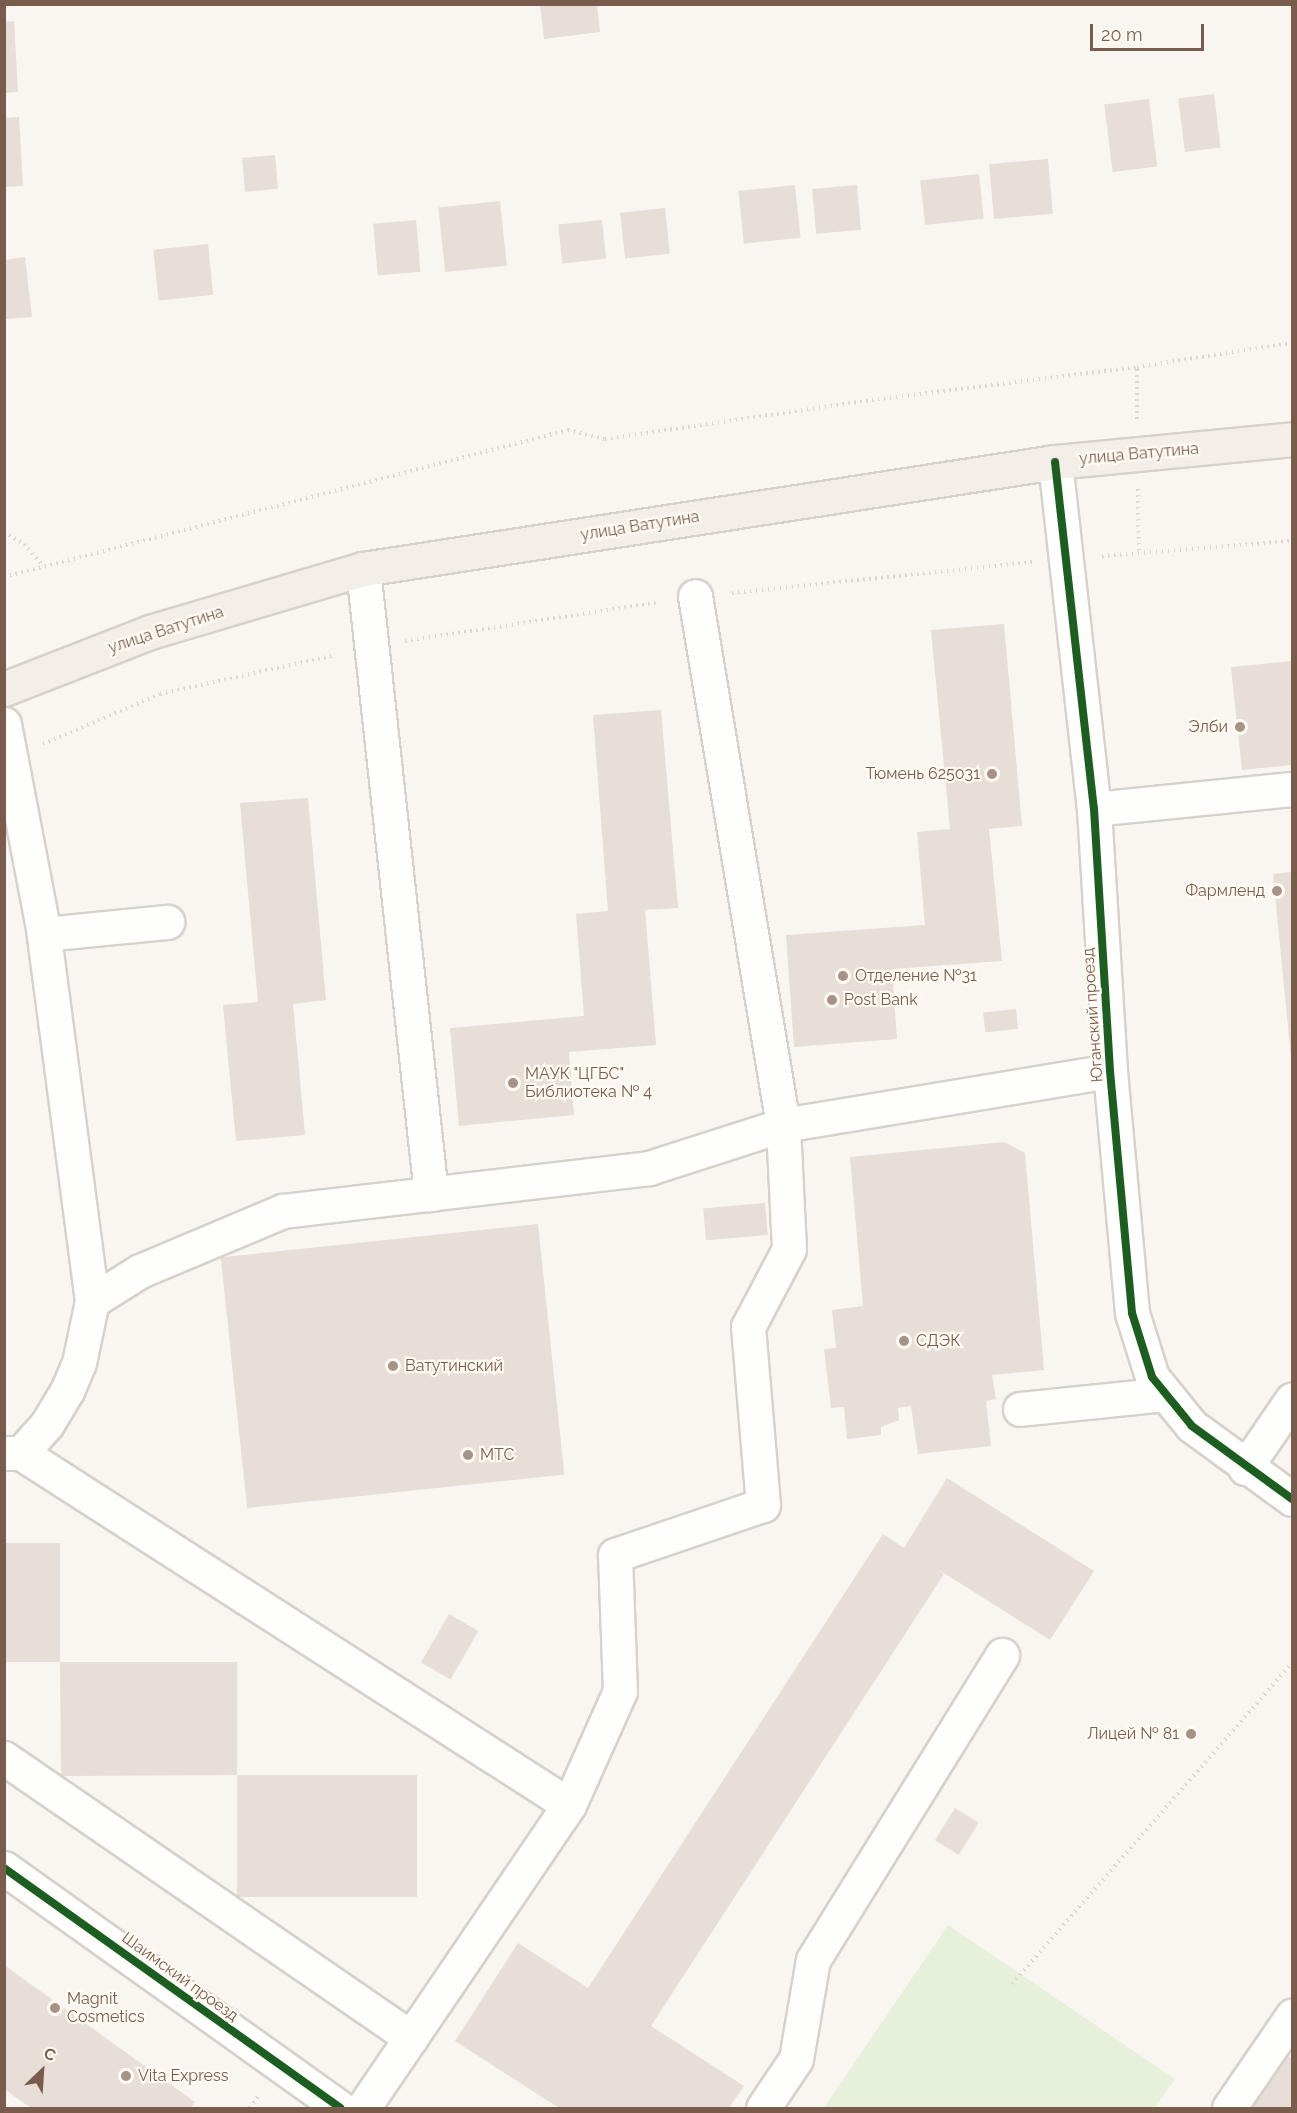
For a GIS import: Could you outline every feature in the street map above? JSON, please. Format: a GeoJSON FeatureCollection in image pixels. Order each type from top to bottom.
{"type":"FeatureCollection","features":[{"type":"Feature","properties":{"kind":"main road","name":"улица Ватутина"},"geometry":{"type":"LineString","coordinates":[[4,689],[150,632],[363,569],[1055,462],[1293,439]]}},
{"type":"Feature","properties":{"kind":"street","name":"Юганский проезд"},"geometry":{"type":"LineString","coordinates":[[1055,462],[1094,809],[1110,1071],[1132,1313],[1152,1377],[1192,1426],[1245,1468],[1293,1499]]}},
{"type":"Feature","properties":{"kind":"street"},"geometry":{"type":"LineString","coordinates":[[363,569],[431,1194]]}},
{"type":"Feature","properties":{"kind":"street"},"geometry":{"type":"LineString","coordinates":[[363,2109],[569,1805],[620,1691],[615,1555],[763,1505],[748,1327],[789,1249],[783,1125],[695,596]]}},
{"type":"Feature","properties":{"kind":"street"},"geometry":{"type":"LineString","coordinates":[[4,724],[44,934],[92,1301],[79,1363],[67,1391],[47,1424],[13,1453],[569,1805]]}},
{"type":"Feature","properties":{"kind":"street"},"geometry":{"type":"LineString","coordinates":[[1094,809],[1293,789]]}},
{"type":"Feature","properties":{"kind":"street"},"geometry":{"type":"LineString","coordinates":[[44,934],[167,922]]}},
{"type":"Feature","properties":{"kind":"street"},"geometry":{"type":"LineString","coordinates":[[92,1301],[140,1270],[283,1211],[649,1168],[783,1125],[1110,1071]]}},
{"type":"Feature","properties":{"kind":"street"},"geometry":{"type":"LineString","coordinates":[[1020,1409],[1165,1394]]}},
{"type":"Feature","properties":{"kind":"street"},"geometry":{"type":"LineString","coordinates":[[1245,1468],[1293,1400]]}},
{"type":"Feature","properties":{"kind":"street"},"geometry":{"type":"LineString","coordinates":[[763,2109],[796,2060],[813,1960],[1002,1655]]}},
{"type":"Feature","properties":{"kind":"street"},"geometry":{"type":"LineString","coordinates":[[4,1758],[411,2038]]}},
{"type":"Feature","properties":{"kind":"street","name":"Шаимский проезд"},"geometry":{"type":"LineString","coordinates":[[4,1868],[340,2109]]}},
{"type":"Feature","properties":{"kind":"street"},"geometry":{"type":"LineString","coordinates":[[1229,2109],[1293,2016]]}},
{"type":"Feature","properties":{"kind":"path"},"geometry":{"type":"LineString","coordinates":[[4,577],[42,565],[568,430],[605,439],[872,400],[1137,367]]}},
{"type":"Feature","properties":{"kind":"path"},"geometry":{"type":"LineString","coordinates":[[4,532],[24,544],[42,565]]}},
{"type":"Feature","properties":{"kind":"path"},"geometry":{"type":"LineString","coordinates":[[11,758],[160,694],[372,646],[695,596],[1066,559],[1293,541]]}},
{"type":"Feature","properties":{"kind":"path"},"geometry":{"type":"LineString","coordinates":[[1012,1984],[1293,1663]]}},
{"type":"Feature","properties":{"kind":"green space"},"geometry":{"type":"Polygon","coordinates":[[[948,1925],[1175,2079],[1155,2108],[824,2108],[948,1925]]]}},
{"type":"Feature","properties":{"kind":"building"},"geometry":{"type":"Polygon","coordinates":[[[540,4],[597,4],[600,32],[544,39],[540,4]]]}},
{"type":"Feature","properties":{"kind":"building"},"geometry":{"type":"Polygon","coordinates":[[[14,21],[18,92],[4,93],[4,22],[14,21]]]}},
{"type":"Feature","properties":{"kind":"building"},"geometry":{"type":"Polygon","coordinates":[[[1214,94],[1221,148],[1185,152],[1178,98],[1214,94]]]}},
{"type":"Feature","properties":{"kind":"building"},"geometry":{"type":"Polygon","coordinates":[[[1149,99],[1157,166],[1113,172],[1104,104],[1149,99]]]}},
{"type":"Feature","properties":{"kind":"building"},"geometry":{"type":"Polygon","coordinates":[[[19,117],[23,186],[4,187],[4,118],[19,117]]]}},
{"type":"Feature","properties":{"kind":"building"},"geometry":{"type":"Polygon","coordinates":[[[275,155],[278,189],[245,192],[242,158],[275,155]]]}},
{"type":"Feature","properties":{"kind":"building"},"geometry":{"type":"Polygon","coordinates":[[[1048,159],[1053,214],[994,219],[989,164],[1048,159]]]}},
{"type":"Feature","properties":{"kind":"building"},"geometry":{"type":"Polygon","coordinates":[[[979,174],[984,219],[925,225],[920,180],[979,174]]]}},
{"type":"Feature","properties":{"kind":"building"},"geometry":{"type":"Polygon","coordinates":[[[795,185],[801,238],[744,244],[738,191],[795,185]]]}},
{"type":"Feature","properties":{"kind":"building"},"geometry":{"type":"Polygon","coordinates":[[[857,185],[861,230],[816,234],[812,189],[857,185]]]}},
{"type":"Feature","properties":{"kind":"building"},"geometry":{"type":"Polygon","coordinates":[[[500,201],[507,266],[445,272],[438,207],[500,201]]]}},
{"type":"Feature","properties":{"kind":"building"},"geometry":{"type":"Polygon","coordinates":[[[665,208],[670,254],[625,258],[620,213],[665,208]]]}},
{"type":"Feature","properties":{"kind":"building"},"geometry":{"type":"Polygon","coordinates":[[[416,220],[421,272],[378,276],[373,224],[416,220]]]}},
{"type":"Feature","properties":{"kind":"building"},"geometry":{"type":"Polygon","coordinates":[[[602,220],[606,259],[562,263],[558,225],[602,220]]]}},
{"type":"Feature","properties":{"kind":"building"},"geometry":{"type":"Polygon","coordinates":[[[208,244],[213,295],[159,300],[153,250],[208,244]]]}},
{"type":"Feature","properties":{"kind":"building"},"geometry":{"type":"Polygon","coordinates":[[[25,257],[32,317],[4,319],[4,260],[25,257]]]}},
{"type":"Feature","properties":{"kind":"building"},"geometry":{"type":"Polygon","coordinates":[[[1004,624],[1022,826],[989,829],[1002,961],[892,969],[897,1039],[794,1047],[786,935],[925,925],[917,832],[950,829],[931,630],[1004,624]]]}},
{"type":"Feature","properties":{"kind":"building"},"geometry":{"type":"Polygon","coordinates":[[[1292,661],[1292,765],[1242,770],[1231,667],[1292,661]]]}},
{"type":"Feature","properties":{"kind":"building"},"geometry":{"type":"Polygon","coordinates":[[[661,710],[678,908],[645,910],[656,1045],[569,1052],[574,1115],[459,1126],[450,1028],[584,1016],[576,914],[608,911],[593,715],[661,710]]]}},
{"type":"Feature","properties":{"kind":"building"},"geometry":{"type":"Polygon","coordinates":[[[308,798],[326,1000],[293,1004],[305,1135],[236,1141],[223,1005],[258,1002],[240,803],[308,798]]]}},
{"type":"Feature","properties":{"kind":"building"},"geometry":{"type":"Polygon","coordinates":[[[1292,872],[1292,1057],[1291,1057],[1273,874],[1292,872]]]}},
{"type":"Feature","properties":{"kind":"building"},"geometry":{"type":"Polygon","coordinates":[[[1016,1009],[1018,1029],[985,1032],[983,1012],[1016,1009]]]}},
{"type":"Feature","properties":{"kind":"building"},"geometry":{"type":"Polygon","coordinates":[[[1004,1142],[1025,1153],[1044,1370],[992,1375],[996,1399],[986,1401],[991,1446],[918,1454],[911,1406],[898,1408],[899,1420],[881,1427],[881,1435],[847,1439],[844,1407],[831,1408],[824,1349],[836,1348],[832,1310],[863,1306],[850,1157],[1004,1142]]]}},
{"type":"Feature","properties":{"kind":"building"},"geometry":{"type":"Polygon","coordinates":[[[765,1203],[768,1235],[706,1240],[703,1208],[765,1203]]]}},
{"type":"Feature","properties":{"kind":"building","name":"Ватутинский"},"geometry":{"type":"Polygon","coordinates":[[[538,1224],[564,1475],[247,1508],[221,1257],[538,1224]]]}},
{"type":"Feature","properties":{"kind":"building"},"geometry":{"type":"Polygon","coordinates":[[[947,1478],[1094,1571],[1050,1640],[936,1568],[944,1574],[651,2026],[744,2086],[729,2108],[559,2108],[455,2041],[518,1943],[588,1988],[883,1534],[904,1548],[947,1478]]]}},
{"type":"Feature","properties":{"kind":"building"},"geometry":{"type":"Polygon","coordinates":[[[4,1543],[60,1543],[60,1662],[4,1662],[4,1543]]]}},
{"type":"Feature","properties":{"kind":"building"},"geometry":{"type":"Polygon","coordinates":[[[449,1614],[478,1631],[450,1679],[421,1662],[449,1614]]]}},
{"type":"Feature","properties":{"kind":"building"},"geometry":{"type":"Polygon","coordinates":[[[60,1662],[237,1662],[237,1775],[61,1776],[60,1662]]]}},
{"type":"Feature","properties":{"kind":"building"},"geometry":{"type":"Polygon","coordinates":[[[237,1775],[417,1775],[417,1897],[237,1897],[237,1775]]]}},
{"type":"Feature","properties":{"kind":"building"},"geometry":{"type":"Polygon","coordinates":[[[955,1808],[979,1823],[959,1855],[935,1840],[955,1808]]]}},
{"type":"Feature","properties":{"kind":"building"},"geometry":{"type":"Polygon","coordinates":[[[4,1965],[195,2102],[191,2108],[31,2108],[4,2089],[4,1965]]]}},
{"type":"Feature","properties":{"kind":"building"},"geometry":{"type":"Polygon","coordinates":[[[1286,2055],[1292,2059],[1292,2108],[1250,2108],[1286,2055]]]}},
{"type":"Feature","properties":{"kind":"cycle path"},"geometry":{"type":"LineString","coordinates":[[1055,462],[1094,809],[1110,1071],[1132,1313],[1152,1377],[1192,1426],[1292,1499]]}},
{"type":"Feature","properties":{"kind":"cycle path"},"geometry":{"type":"LineString","coordinates":[[4,1868],[340,2108]]}},
{"type":"Feature","properties":{"kind":"place","name":"Элби"},"geometry":{"type":"Point","coordinates":[1240,727]}},
{"type":"Feature","properties":{"kind":"place","name":"Тюмень 625031"},"geometry":{"type":"Point","coordinates":[992,774]}},
{"type":"Feature","properties":{"kind":"place","name":"Фармленд"},"geometry":{"type":"Point","coordinates":[1277,891]}},
{"type":"Feature","properties":{"kind":"place","name":"Отделение №31"},"geometry":{"type":"Point","coordinates":[843,976]}},
{"type":"Feature","properties":{"kind":"place","name":"Post Bank"},"geometry":{"type":"Point","coordinates":[832,1000]}},
{"type":"Feature","properties":{"kind":"place","name":"МАУК \"ЦГБС\" Библиотека № 4"},"geometry":{"type":"Point","coordinates":[513,1083]}},
{"type":"Feature","properties":{"kind":"place","name":"СДЭК"},"geometry":{"type":"Point","coordinates":[904,1341]}},
{"type":"Feature","properties":{"kind":"place","name":"Ватутинский"},"geometry":{"type":"Point","coordinates":[393,1366]}},
{"type":"Feature","properties":{"kind":"place","name":"МТС"},"geometry":{"type":"Point","coordinates":[468,1455]}},
{"type":"Feature","properties":{"kind":"place","name":"Лицей № 81"},"geometry":{"type":"Point","coordinates":[1191,1734]}},
{"type":"Feature","properties":{"kind":"place","name":"Magnit Cosmetics"},"geometry":{"type":"Point","coordinates":[55,2008]}},
{"type":"Feature","properties":{"kind":"place","name":"Vita Express"},"geometry":{"type":"Point","coordinates":[126,2076]}}]}
